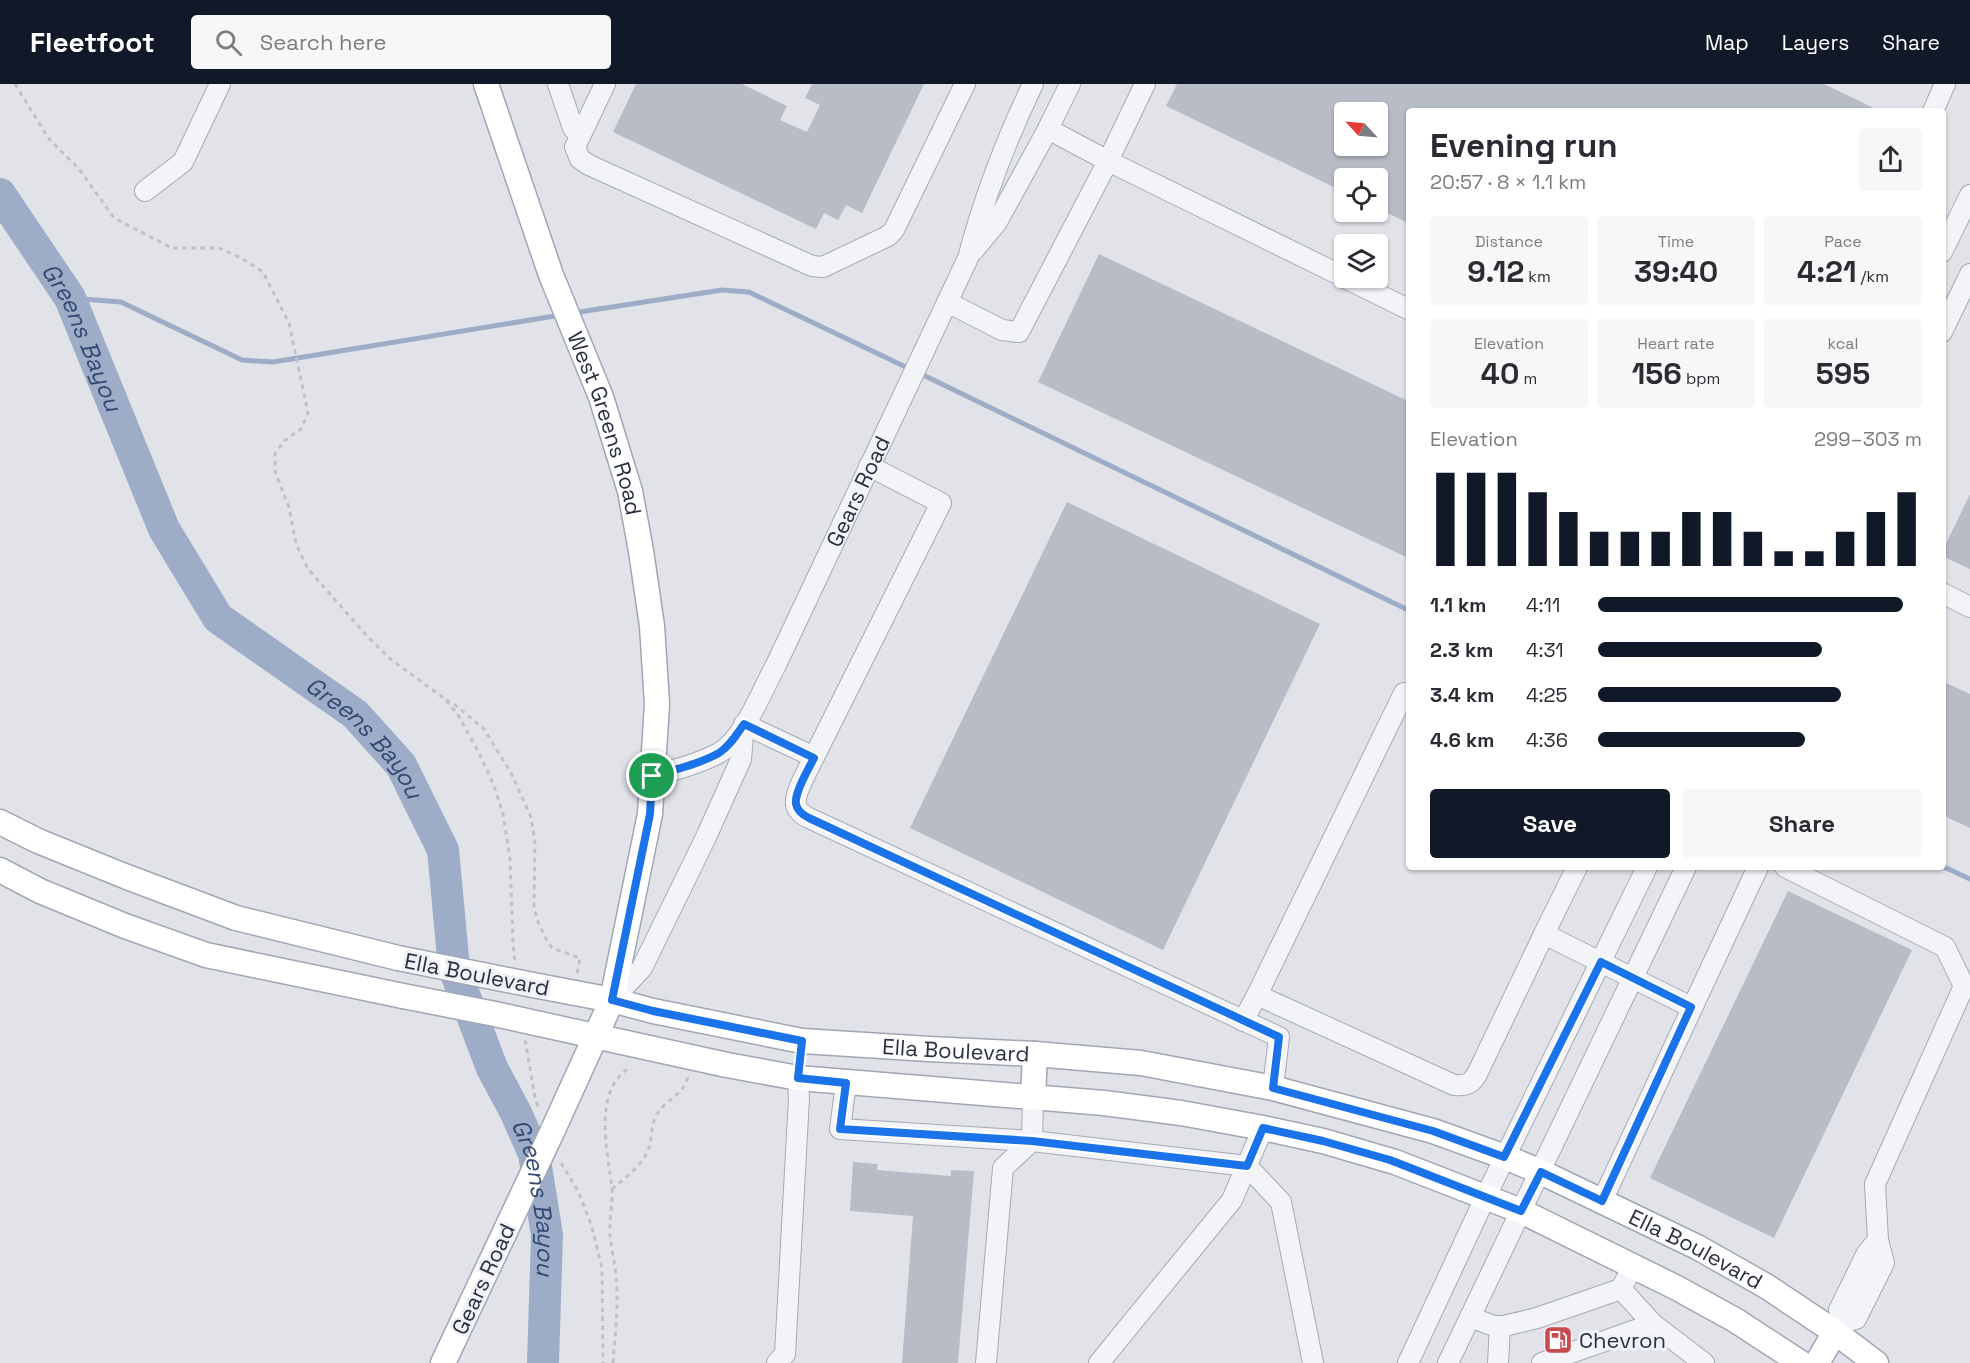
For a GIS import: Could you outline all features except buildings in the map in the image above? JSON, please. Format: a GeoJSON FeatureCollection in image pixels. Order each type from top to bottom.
{"type":"FeatureCollection","features":[{"type":"Feature","properties":{"kind":"main road","name":"West Greens Road"},"geometry":{"type":"LineString","coordinates":[[486,84],[551,275],[601,397],[630,491],[652,626],[657,704],[652,776]]}},
{"type":"Feature","properties":{"kind":"main road","name":"Gears Road"},"geometry":{"type":"LineString","coordinates":[[443,1363],[612,1000],[650,814],[652,776]]}},
{"type":"Feature","properties":{"kind":"main road","name":"Ella Boulevard"},"geometry":{"type":"LineString","coordinates":[[0,822],[38,841],[116,873],[236,918],[398,958],[612,1000],[653,1011],[802,1041],[1035,1053],[1141,1063],[1273,1088],[1433,1131],[1541,1172],[1697,1247],[1839,1328],[1876,1363]]}},
{"type":"Feature","properties":{"kind":"main road","name":"Ella Boulevard"},"geometry":{"type":"LineString","coordinates":[[0,870],[40,891],[124,926],[206,955],[495,1014],[532,1030],[596,1035],[727,1065],[798,1078],[1033,1096],[1137,1107],[1263,1128],[1323,1141],[1390,1160],[1521,1211],[1677,1288],[1735,1320],[1801,1363]]}},
{"type":"Feature","properties":{"kind":"main road"},"geometry":{"type":"LineString","coordinates":[[798,1078],[802,1041]]}},
{"type":"Feature","properties":{"kind":"main road"},"geometry":{"type":"LineString","coordinates":[[1033,1096],[1035,1053]]}},
{"type":"Feature","properties":{"kind":"main road"},"geometry":{"type":"LineString","coordinates":[[1263,1128],[1273,1088]]}},
{"type":"Feature","properties":{"kind":"main road"},"geometry":{"type":"LineString","coordinates":[[1816,1363],[1839,1328]]}},
{"type":"Feature","properties":{"kind":"street"},"geometry":{"type":"LineString","coordinates":[[145,191],[183,162],[220,84]]}},
{"type":"Feature","properties":{"kind":"street"},"geometry":{"type":"LineString","coordinates":[[558,84],[573,128],[580,136]]}},
{"type":"Feature","properties":{"kind":"street"},"geometry":{"type":"LineString","coordinates":[[605,84],[575,147],[580,159],[812,266],[823,267],[888,236],[894,230],[965,84]]}},
{"type":"Feature","properties":{"kind":"street","name":"Gears Road"},"geometry":{"type":"LineString","coordinates":[[652,776],[691,765],[720,752],[733,740],[744,724],[775,667],[968,258],[978,220],[999,162],[1033,84]]}},
{"type":"Feature","properties":{"kind":"street","name":"Gears Road"},"geometry":{"type":"LineString","coordinates":[[968,258],[997,222],[1070,84]]}},
{"type":"Feature","properties":{"kind":"street"},"geometry":{"type":"LineString","coordinates":[[947,302],[1002,330],[1019,332],[1108,162],[1145,84]]}},
{"type":"Feature","properties":{"kind":"street"},"geometry":{"type":"LineString","coordinates":[[1934,108],[1946,84]]}},
{"type":"Feature","properties":{"kind":"street"},"geometry":{"type":"LineString","coordinates":[[1048,129],[1108,162],[1334,272]]}},
{"type":"Feature","properties":{"kind":"street"},"geometry":{"type":"LineString","coordinates":[[1946,244],[1970,195]]}},
{"type":"Feature","properties":{"kind":"street"},"geometry":{"type":"LineString","coordinates":[[1946,324],[1970,274]]}},
{"type":"Feature","properties":{"kind":"street"},"geometry":{"type":"LineString","coordinates":[[1366,288],[1406,308]]}},
{"type":"Feature","properties":{"kind":"street"},"geometry":{"type":"LineString","coordinates":[[869,466],[941,502],[797,795],[796,805],[800,813],[1279,1037],[1273,1088]]}},
{"type":"Feature","properties":{"kind":"street"},"geometry":{"type":"LineString","coordinates":[[1946,595],[1970,607]]}},
{"type":"Feature","properties":{"kind":"street"},"geometry":{"type":"LineString","coordinates":[[1243,1021],[1404,693]]}},
{"type":"Feature","properties":{"kind":"street"},"geometry":{"type":"LineString","coordinates":[[744,724],[814,758]]}},
{"type":"Feature","properties":{"kind":"street","name":"Gears Road"},"geometry":{"type":"LineString","coordinates":[[612,1000],[642,969],[707,835],[741,759],[744,724]]}},
{"type":"Feature","properties":{"kind":"street"},"geometry":{"type":"LineString","coordinates":[[1257,995],[1454,1085],[1464,1086],[1471,1083],[1478,1074],[1576,870]]}},
{"type":"Feature","properties":{"kind":"street"},"geometry":{"type":"LineString","coordinates":[[1408,1363],[1504,1157],[1646,870]]}},
{"type":"Feature","properties":{"kind":"street"},"geometry":{"type":"LineString","coordinates":[[1448,1363],[1685,870]]}},
{"type":"Feature","properties":{"kind":"street"},"geometry":{"type":"LineString","coordinates":[[1602,1201],[1757,870]]}},
{"type":"Feature","properties":{"kind":"street"},"geometry":{"type":"LineString","coordinates":[[1791,870],[1945,947],[1964,986],[1875,1184],[1878,1240],[1884,1263],[1856,1319],[1839,1328]]}},
{"type":"Feature","properties":{"kind":"street"},"geometry":{"type":"LineString","coordinates":[[1544,934],[1691,1007]]}},
{"type":"Feature","properties":{"kind":"street"},"geometry":{"type":"LineString","coordinates":[[777,1363],[785,1354],[800,1098],[798,1078]]}},
{"type":"Feature","properties":{"kind":"street"},"geometry":{"type":"LineString","coordinates":[[846,1083],[840,1129],[1032,1141],[1247,1166],[1281,1202],[1313,1363]]}},
{"type":"Feature","properties":{"kind":"street"},"geometry":{"type":"LineString","coordinates":[[986,1363],[1003,1168],[1032,1141],[1033,1096]]}},
{"type":"Feature","properties":{"kind":"street"},"geometry":{"type":"LineString","coordinates":[[1099,1363],[1232,1200],[1263,1128]]}},
{"type":"Feature","properties":{"kind":"street"},"geometry":{"type":"LineString","coordinates":[[1470,1317],[1494,1326],[1537,1318],[1621,1289],[1634,1266]]}},
{"type":"Feature","properties":{"kind":"street"},"geometry":{"type":"LineString","coordinates":[[1621,1289],[1653,1324],[1704,1363]]}},
{"type":"Feature","properties":{"kind":"street"},"geometry":{"type":"LineString","coordinates":[[1542,1363],[1653,1324]]}},
{"type":"Feature","properties":{"kind":"street"},"geometry":{"type":"LineString","coordinates":[[1498,1363],[1500,1326]]}},
{"type":"Feature","properties":{"kind":"path"},"geometry":{"type":"LineString","coordinates":[[15,84],[49,139],[79,169],[114,218],[172,248],[219,248],[243,259],[262,272],[289,323],[308,413],[301,429],[284,441],[274,454],[275,472],[289,507],[296,544],[308,569],[389,658],[454,704],[484,729],[511,773],[531,817],[535,843],[534,908],[538,922],[552,948],[580,958],[577,975]]}},
{"type":"Feature","properties":{"kind":"path"},"geometry":{"type":"LineString","coordinates":[[445,699],[458,715],[478,751],[493,783],[503,814],[510,859],[516,967]]}},
{"type":"Feature","properties":{"kind":"path"},"geometry":{"type":"LineString","coordinates":[[532,1030],[535,1097],[542,1118]]}},
{"type":"Feature","properties":{"kind":"path"},"geometry":{"type":"LineString","coordinates":[[613,1363],[617,1299],[610,1233],[612,1189],[605,1148],[605,1124],[608,1099],[618,1077],[629,1068]]}},
{"type":"Feature","properties":{"kind":"path"},"geometry":{"type":"LineString","coordinates":[[612,1189],[635,1168],[648,1149],[655,1117],[664,1104],[685,1087],[688,1077]]}},
{"type":"Feature","properties":{"kind":"path"},"geometry":{"type":"LineString","coordinates":[[557,1157],[578,1191],[591,1224],[602,1268],[603,1363]]}},
{"type":"Feature","properties":{"kind":"waterway","name":"Greens Bayou"},"geometry":{"type":"LineString","coordinates":[[0,194],[70,298],[164,529],[218,618],[355,714],[401,765],[443,850],[454,968],[492,1068],[516,1113],[534,1154],[547,1235],[543,1363]]}},
{"type":"Feature","properties":{"kind":"waterway"},"geometry":{"type":"LineString","coordinates":[[573,313],[722,290],[749,292],[910,369]]}},
{"type":"Feature","properties":{"kind":"waterway"},"geometry":{"type":"LineString","coordinates":[[70,298],[121,302],[242,360],[273,362],[561,315]]}},
{"type":"Feature","properties":{"kind":"waterway"},"geometry":{"type":"LineString","coordinates":[[919,373],[1406,609]]}},
{"type":"Feature","properties":{"kind":"waterway"},"geometry":{"type":"LineString","coordinates":[[1946,868],[1970,879]]}},
{"type":"Feature","properties":{"kind":"place","name":"Chevron"},"geometry":{"type":"Point","coordinates":[1558,1340]}},
{"type":"Feature","properties":{"kind":"route"},"geometry":{"type":"LineString","coordinates":[[744,724],[814,758],[797,795],[796,805],[800,813],[1279,1037],[1273,1088],[1433,1131],[1504,1157],[1601,962],[1691,1007],[1602,1201],[1541,1172],[1521,1211],[1390,1160],[1323,1141],[1263,1128],[1247,1166],[1032,1141],[840,1129],[846,1083],[798,1078],[802,1041],[653,1011],[612,1000],[650,814],[652,776],[691,765],[720,752],[733,740],[744,724]]}}]}
